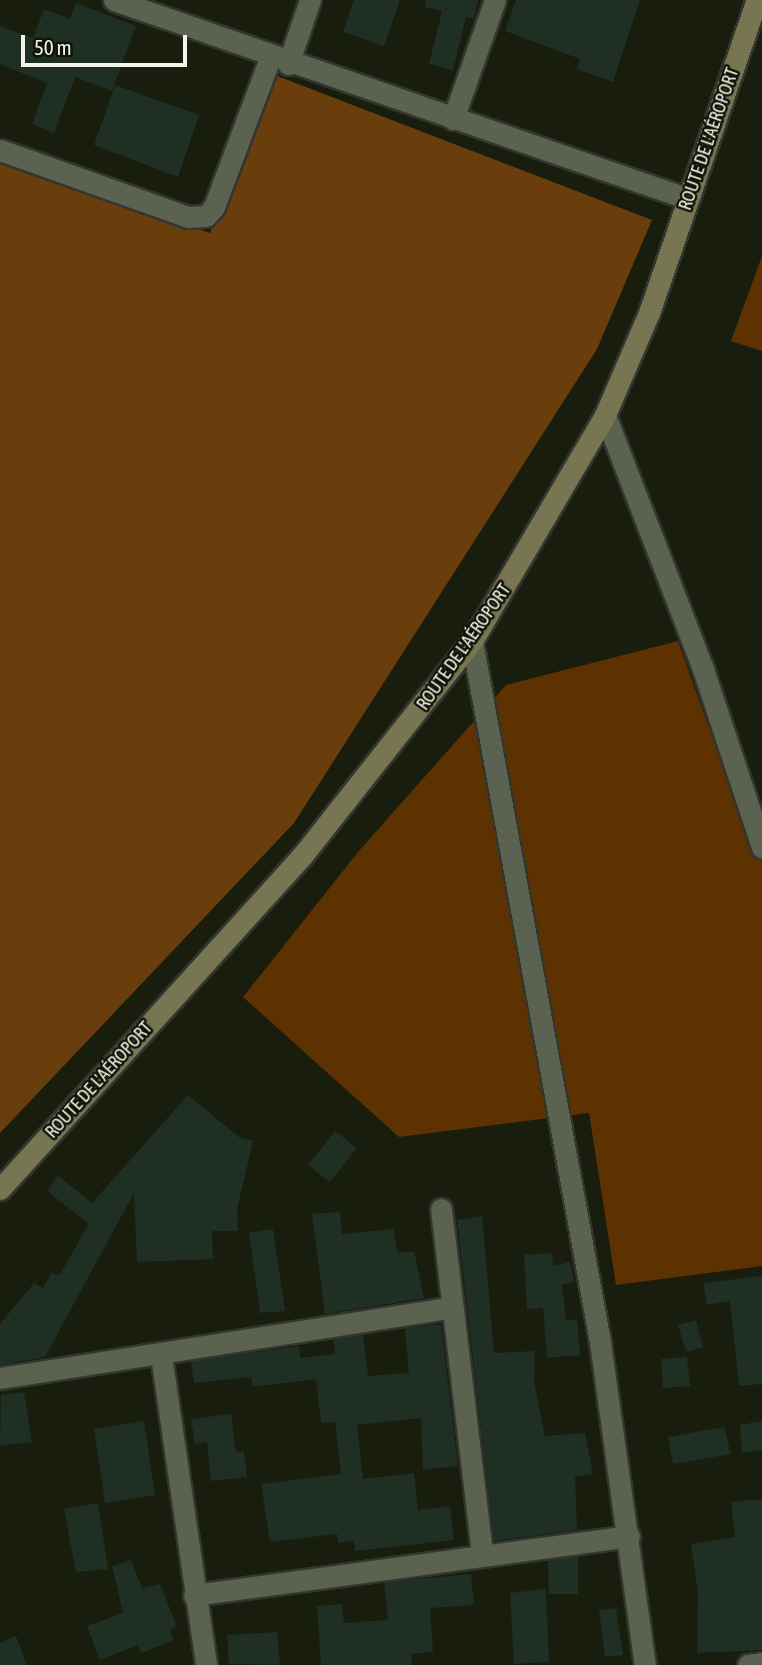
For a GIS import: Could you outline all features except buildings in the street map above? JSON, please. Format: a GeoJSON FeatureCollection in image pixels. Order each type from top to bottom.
{"type":"FeatureCollection","features":[{"type":"Feature","properties":{"kind":"main road","name":"ROUTE DE L'AÉROPORT"},"geometry":{"type":"LineString","coordinates":[[0,1189],[302,856],[472,641],[605,415],[649,313],[757,0]]}},
{"type":"Feature","properties":{"kind":"street"},"geometry":{"type":"LineString","coordinates":[[114,0],[279,61],[689,199]]}},
{"type":"Feature","properties":{"kind":"street"},"geometry":{"type":"LineString","coordinates":[[0,150],[188,216],[206,216],[214,207],[279,61],[310,0]]}},
{"type":"Feature","properties":{"kind":"street"},"geometry":{"type":"LineString","coordinates":[[453,119],[495,0]]}},
{"type":"Feature","properties":{"kind":"street"},"geometry":{"type":"LineString","coordinates":[[605,415],[703,669],[762,847]]}},
{"type":"Feature","properties":{"kind":"street"},"geometry":{"type":"LineString","coordinates":[[472,641],[600,1342],[629,1536],[643,1665]]}},
{"type":"Feature","properties":{"kind":"street"},"geometry":{"type":"LineString","coordinates":[[441,1209],[482,1554]]}},
{"type":"Feature","properties":{"kind":"street"},"geometry":{"type":"LineString","coordinates":[[0,1378],[161,1355],[452,1307]]}},
{"type":"Feature","properties":{"kind":"street"},"geometry":{"type":"LineString","coordinates":[[161,1355],[206,1665]]}},
{"type":"Feature","properties":{"kind":"street"},"geometry":{"type":"LineString","coordinates":[[194,1595],[629,1536]]}},
{"type":"Feature","properties":{"kind":"street"},"geometry":{"type":"LineString","coordinates":[[748,1665],[762,1663]]}},
{"type":"Feature","properties":{"kind":"shaded area"},"geometry":{"type":"Polygon","coordinates":[[[272,74],[652,220],[597,349],[294,823],[0,1133],[0,162],[210,233],[272,74]]]}},
{"type":"Feature","properties":{"kind":"shaded area"},"geometry":{"type":"Polygon","coordinates":[[[762,256],[762,351],[731,341],[762,256]]]}},
{"type":"Feature","properties":{"kind":"shaded area"},"geometry":{"type":"Polygon","coordinates":[[[678,641],[750,842],[762,840],[762,1266],[616,1285],[589,1113],[399,1137],[243,997],[358,852],[506,685],[678,641]]]}}]}
